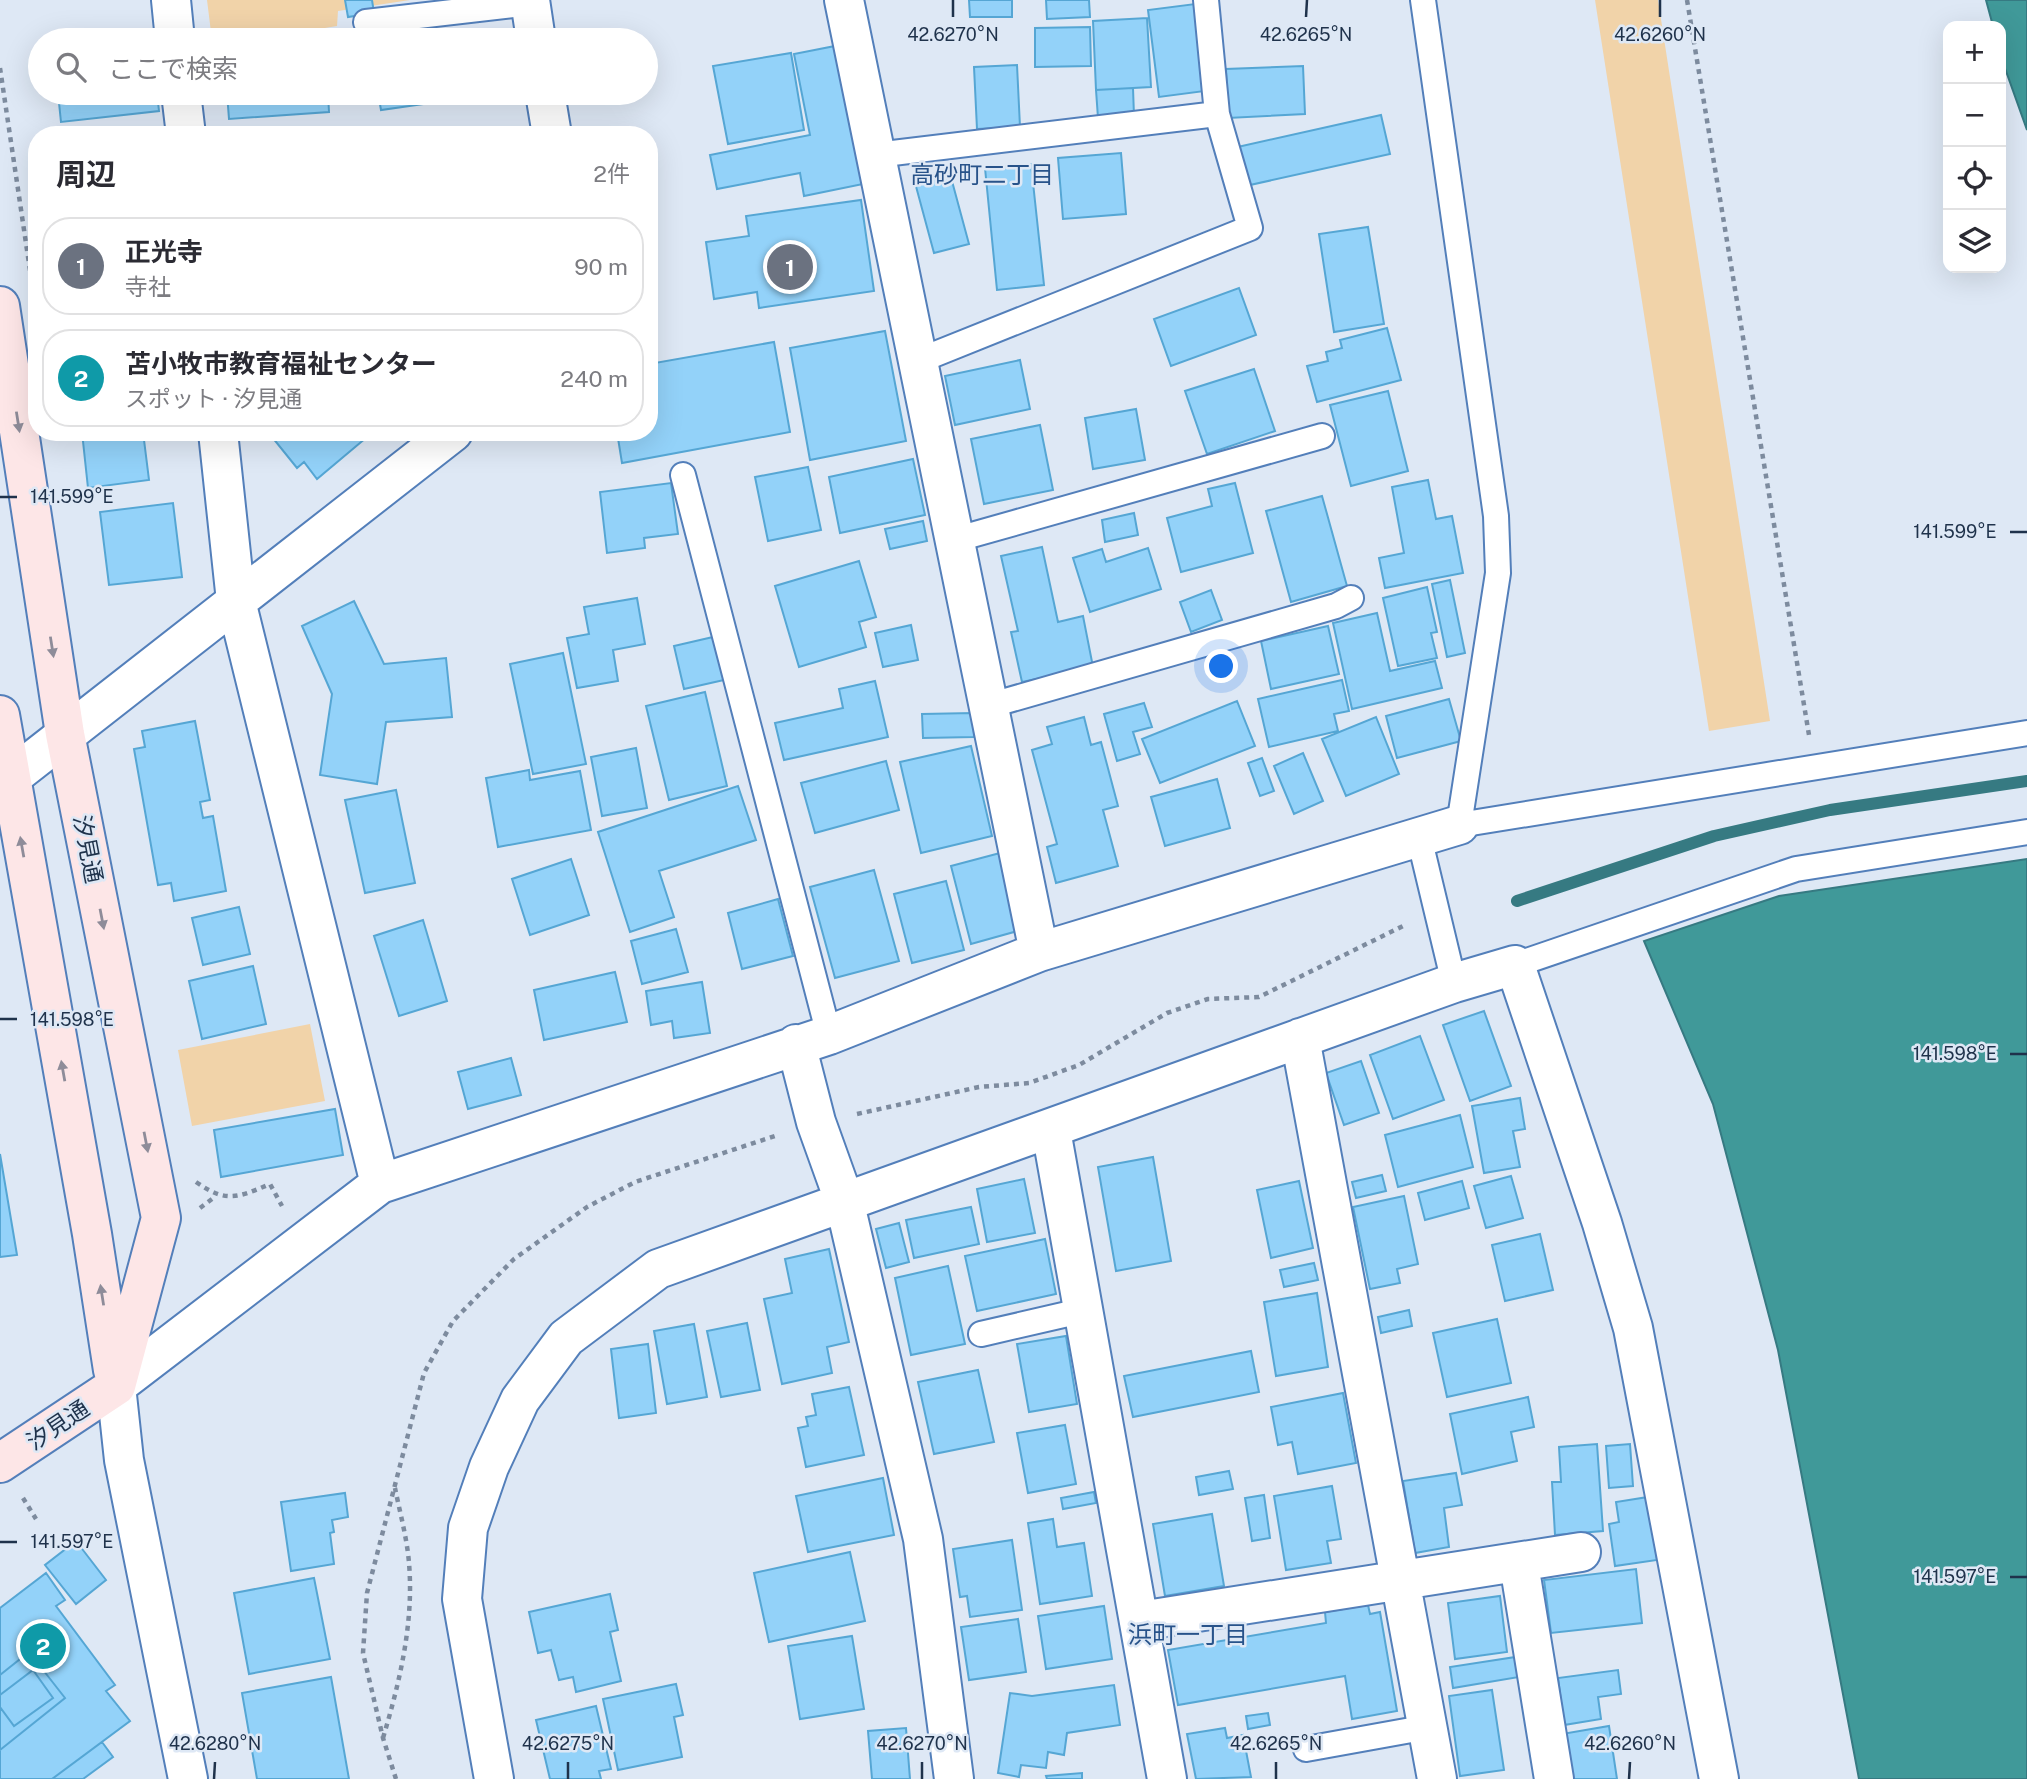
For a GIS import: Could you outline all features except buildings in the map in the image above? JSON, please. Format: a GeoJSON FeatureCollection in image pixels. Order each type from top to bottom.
{"type":"FeatureCollection","features":[{"type":"Feature","properties":{"kind":"street"},"geometry":{"type":"LineString","coordinates":[[171,0],[174,28]]}},
{"type":"Feature","properties":{"kind":"street"},"geometry":{"type":"LineString","coordinates":[[844,0],[1039,951]]}},
{"type":"Feature","properties":{"kind":"street"},"geometry":{"type":"LineString","coordinates":[[530,2],[534,28]]}},
{"type":"Feature","properties":{"kind":"street"},"geometry":{"type":"LineString","coordinates":[[182,105],[185,126]]}},
{"type":"Feature","properties":{"kind":"street"},"geometry":{"type":"LineString","coordinates":[[547,105],[550,126]]}},
{"type":"Feature","properties":{"kind":"street","name":"汐見通"},"geometry":{"type":"LineString","coordinates":[[0,306],[65,734],[161,1218],[116,1386],[0,1463]]}},
{"type":"Feature","properties":{"kind":"street"},"geometry":{"type":"LineString","coordinates":[[219,441],[236,601],[380,1184]]}},
{"type":"Feature","properties":{"kind":"street"},"geometry":{"type":"LineString","coordinates":[[5,781],[441,441]]}},
{"type":"Feature","properties":{"kind":"street"},"geometry":{"type":"LineString","coordinates":[[0,715],[5,781],[92,1234],[116,1386],[124,1460],[188,1779]]}},
{"type":"Feature","properties":{"kind":"street"},"geometry":{"type":"LineString","coordinates":[[116,1386],[380,1184],[812,1040],[1039,951],[1459,825]]}},
{"type":"Feature","properties":{"kind":"street"},"geometry":{"type":"LineString","coordinates":[[494,1779],[462,1599],[468,1528],[489,1466],[520,1400],[566,1338],[658,1269],[1454,983],[1515,965],[1602,1223],[1633,1328],[1719,1779]]}},
{"type":"Feature","properties":{"kind":"street"},"geometry":{"type":"LineString","coordinates":[[1300,1038],[1437,1779]]}},
{"type":"Feature","properties":{"kind":"street"},"geometry":{"type":"LineString","coordinates":[[812,1040],[816,1122],[844,1200],[923,1539],[954,1779]]}},
{"type":"Feature","properties":{"kind":"street"},"geometry":{"type":"LineString","coordinates":[[1051,1130],[1167,1779]]}},
{"type":"Feature","properties":{"kind":"street"},"geometry":{"type":"LineString","coordinates":[[1140,1620],[1402,1582],[1581,1552]]}},
{"type":"Feature","properties":{"kind":"street"},"geometry":{"type":"LineString","coordinates":[[1518,1564],[1554,1779]]}},
{"type":"Feature","properties":{"kind":"lane"},"geometry":{"type":"LineString","coordinates":[[918,361],[1250,228],[1217,114],[1206,0]]}},
{"type":"Feature","properties":{"kind":"lane"},"geometry":{"type":"LineString","coordinates":[[1423,0],[1496,516],[1498,573],[1459,825],[2027,733]]}},
{"type":"Feature","properties":{"kind":"lane"},"geometry":{"type":"LineString","coordinates":[[366,22],[530,2]]}},
{"type":"Feature","properties":{"kind":"lane"},"geometry":{"type":"LineString","coordinates":[[876,155],[1217,114]]}},
{"type":"Feature","properties":{"kind":"lane"},"geometry":{"type":"LineString","coordinates":[[954,540],[1322,436]]}},
{"type":"Feature","properties":{"kind":"lane"},"geometry":{"type":"LineString","coordinates":[[683,475],[812,1040]]}},
{"type":"Feature","properties":{"kind":"lane"},"geometry":{"type":"LineString","coordinates":[[988,706],[1336,606],[1351,598]]}},
{"type":"Feature","properties":{"kind":"lane"},"geometry":{"type":"LineString","coordinates":[[1515,965],[1796,869],[2027,832]]}},
{"type":"Feature","properties":{"kind":"lane"},"geometry":{"type":"LineString","coordinates":[[1419,837],[1454,983]]}},
{"type":"Feature","properties":{"kind":"lane"},"geometry":{"type":"LineString","coordinates":[[981,1334],[1085,1310]]}},
{"type":"Feature","properties":{"kind":"lane"},"geometry":{"type":"LineString","coordinates":[[1306,1749],[1428,1727]]}},
{"type":"Feature","properties":{"kind":"path"},"geometry":{"type":"LineString","coordinates":[[1687,0],[1815,768]]}},
{"type":"Feature","properties":{"kind":"path"},"geometry":{"type":"LineString","coordinates":[[0,68],[28,253]]}},
{"type":"Feature","properties":{"kind":"path"},"geometry":{"type":"LineString","coordinates":[[188,1177],[216,1196],[244,1195],[270,1184],[302,1244]]}},
{"type":"Feature","properties":{"kind":"path"},"geometry":{"type":"LineString","coordinates":[[383,1738],[400,1682],[408,1616],[409,1562],[395,1485]]}},
{"type":"Feature","properties":{"kind":"shaded area"},"geometry":{"type":"Polygon","coordinates":[[[207,0],[410,0],[338,11],[337,26],[325,28],[210,28],[207,0]]]}},
{"type":"Feature","properties":{"kind":"shaded area"},"geometry":{"type":"Polygon","coordinates":[[[1595,0],[1658,0],[1770,721],[1709,731],[1595,0]]]}},
{"type":"Feature","properties":{"kind":"shaded area"},"geometry":{"type":"Polygon","coordinates":[[[1986,0],[2027,0],[2027,130],[2006,71],[2006,21],[1992,21],[1986,0]]]}},
{"type":"Feature","properties":{"kind":"shaded area"},"geometry":{"type":"Polygon","coordinates":[[[2027,859],[2027,1779],[1859,1779],[1778,1350],[1713,1104],[1644,941],[1779,896],[2027,859]]]}},
{"type":"Feature","properties":{"kind":"shaded area"},"geometry":{"type":"Polygon","coordinates":[[[310,1024],[325,1101],[192,1126],[178,1050],[310,1024]]]}},
{"type":"Feature","properties":{"kind":"waterway"},"geometry":{"type":"LineString","coordinates":[[1517,901],[1714,836],[1830,810],[2027,781]]}},
{"type":"Feature","properties":{"kind":"place","name":"正光寺"},"geometry":{"type":"Point","coordinates":[790,267]}},
{"type":"Feature","properties":{"kind":"place","name":"苫小牧市教育福祉センター"},"geometry":{"type":"Point","coordinates":[43,1646]}},
{"type":"Feature","properties":{"kind":"district","name":"高砂町二丁目"},"geometry":{"type":"Point","coordinates":[982,175]}},
{"type":"Feature","properties":{"kind":"district","name":"浜町一丁目"},"geometry":{"type":"Point","coordinates":[1188,1635]}}]}
